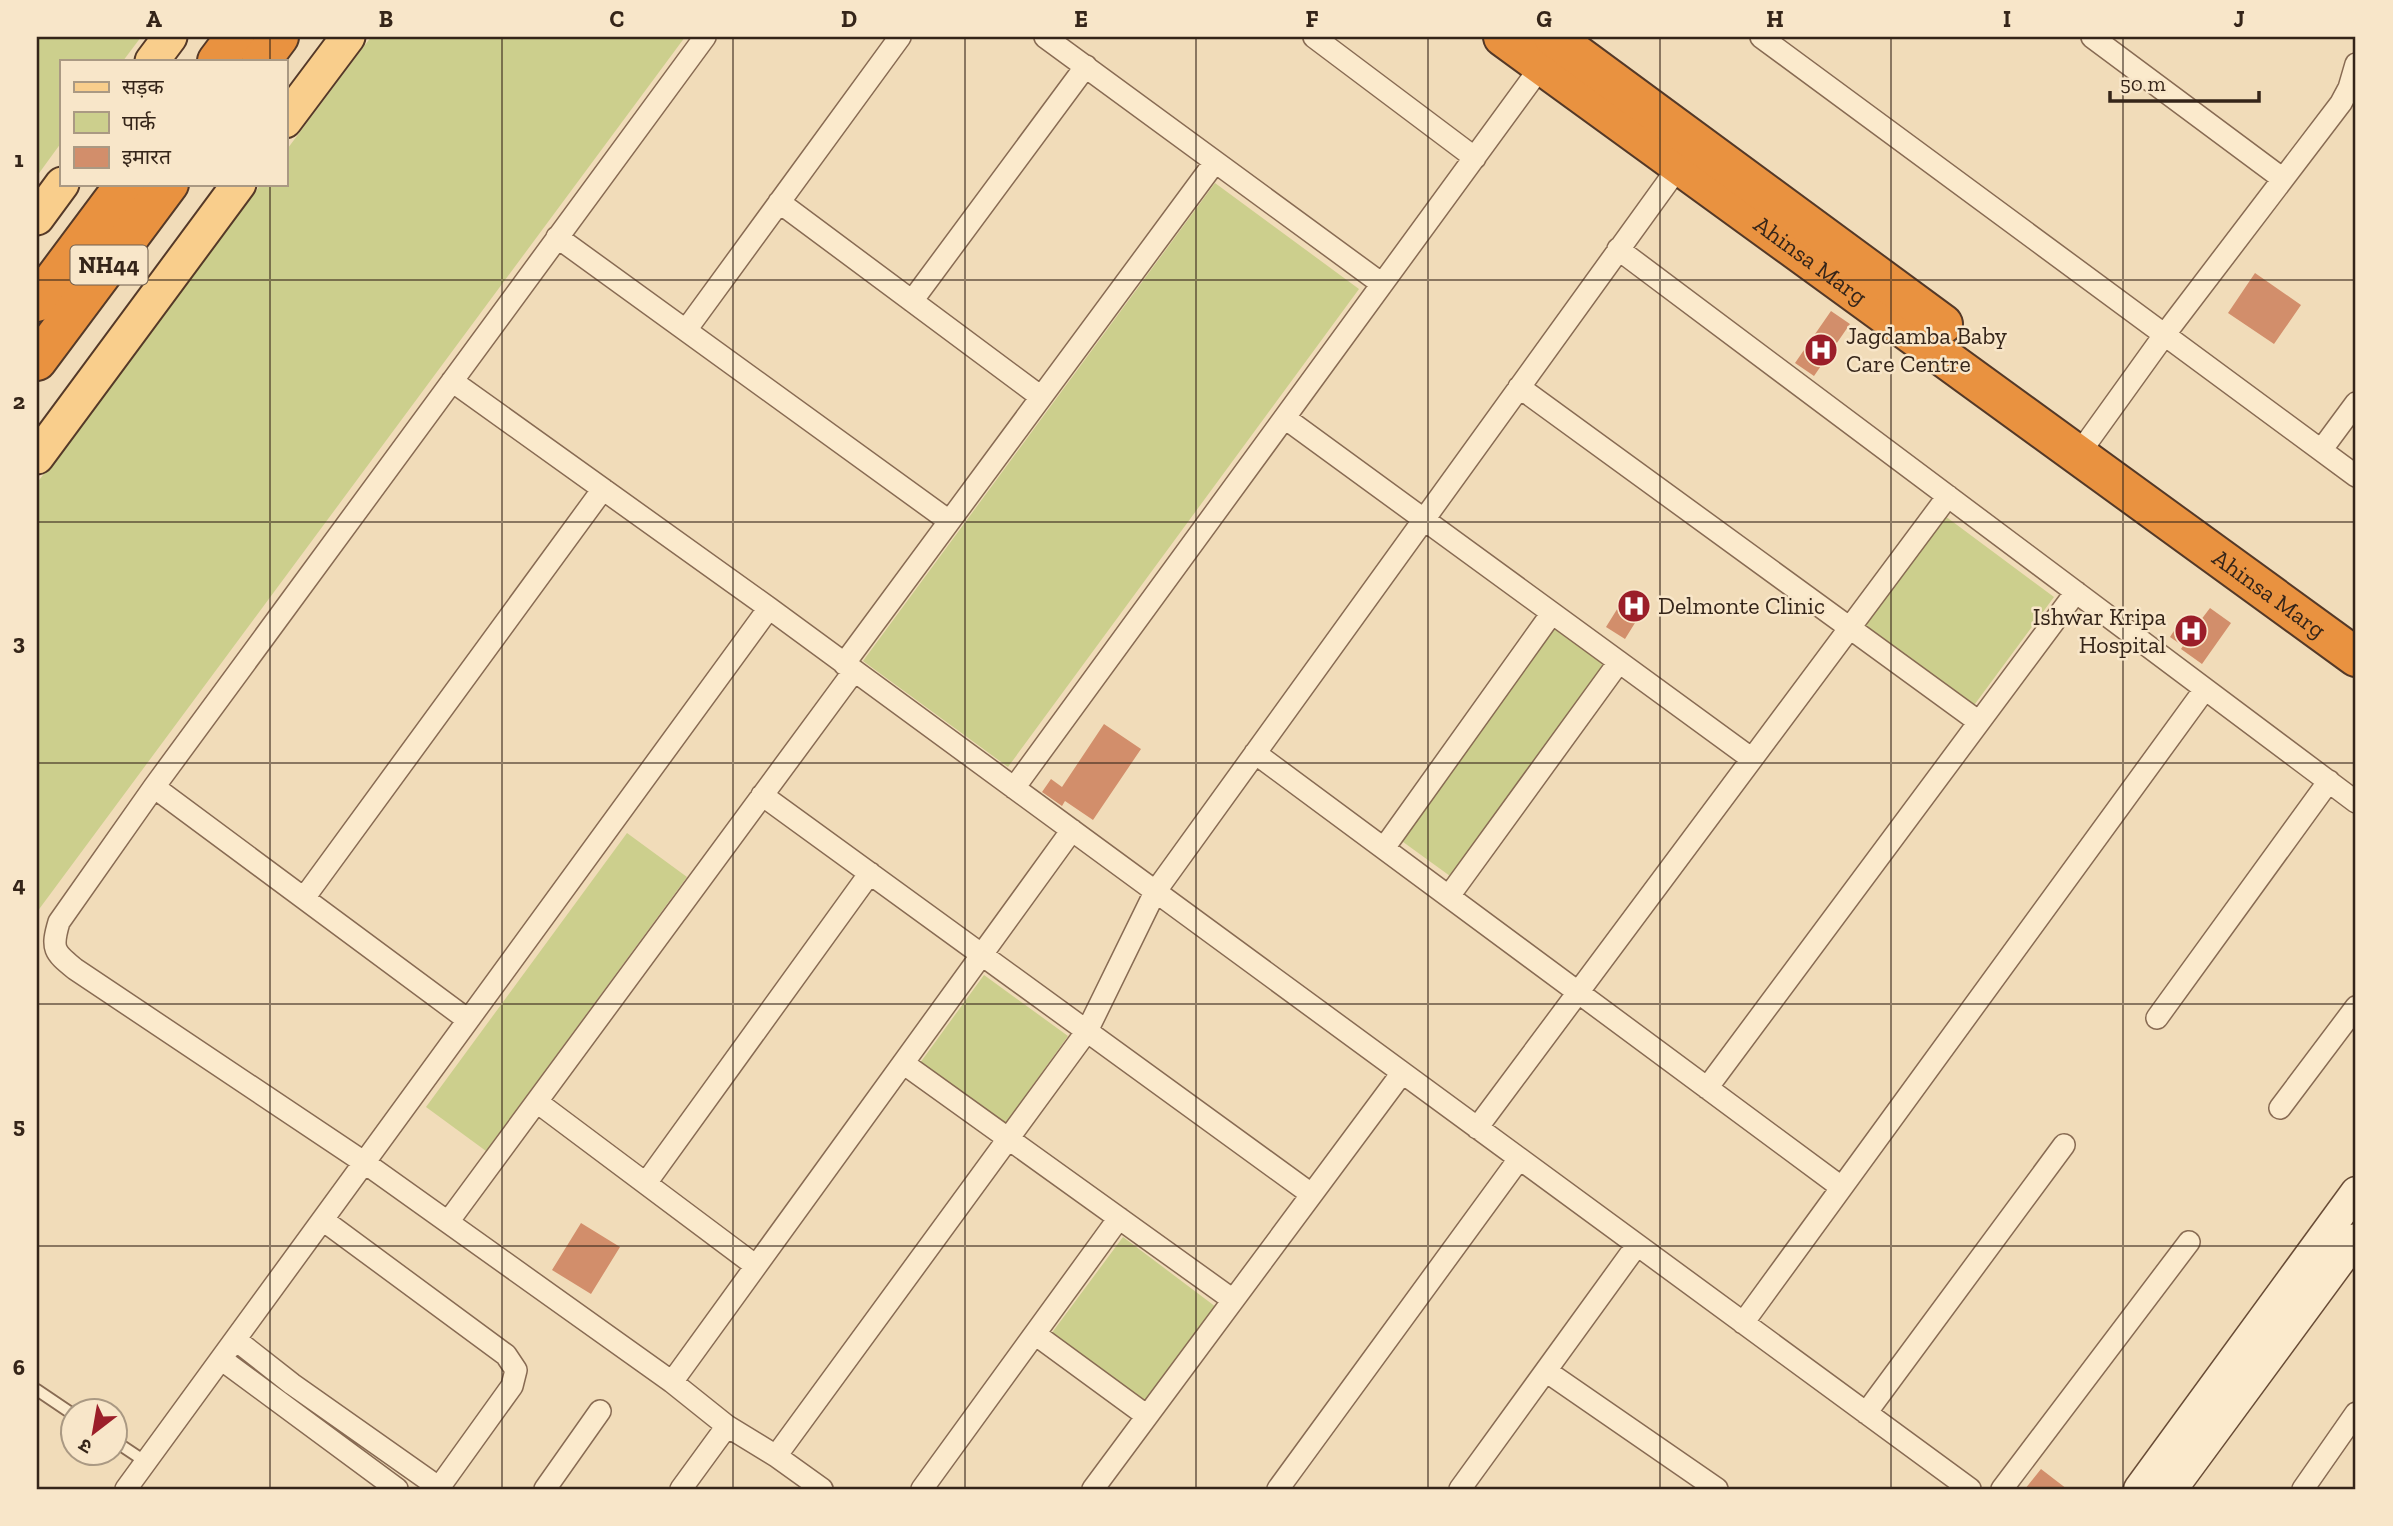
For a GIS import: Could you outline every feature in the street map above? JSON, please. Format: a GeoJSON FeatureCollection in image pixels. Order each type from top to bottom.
{"type":"FeatureCollection","features":[{"type":"Feature","properties":{"kind":"highway"},"geometry":{"type":"LineString","coordinates":[[217,60],[235,37]]}},
{"type":"Feature","properties":{"kind":"highway"},"geometry":{"type":"LineString","coordinates":[[262,60],[279,37]]}},
{"type":"Feature","properties":{"kind":"highway","name":"Ahinsa Marg"},"geometry":{"type":"LineString","coordinates":[[1503,37],[1552,48],[1688,154],[2085,444],[2356,657]]}},
{"type":"Feature","properties":{"kind":"highway","name":"NH44"},"geometry":{"type":"LineString","coordinates":[[37,302],[124,186]]}},
{"type":"Feature","properties":{"kind":"highway","name":"NH44"},"geometry":{"type":"LineString","coordinates":[[37,361],[168,186]]}},
{"type":"Feature","properties":{"kind":"highway","name":"Ahinsa Marg"},"geometry":{"type":"LineString","coordinates":[[2085,444],[2356,626]]}},
{"type":"Feature","properties":{"kind":"main road"},"geometry":{"type":"LineString","coordinates":[[153,60],[170,37]]}},
{"type":"Feature","properties":{"kind":"main road"},"geometry":{"type":"LineString","coordinates":[[287,118],[348,37]]}},
{"type":"Feature","properties":{"kind":"main road"},"geometry":{"type":"LineString","coordinates":[[37,218],[61,186]]}},
{"type":"Feature","properties":{"kind":"main road"},"geometry":{"type":"LineString","coordinates":[[37,457],[238,186]]}},
{"type":"Feature","properties":{"kind":"street"},"geometry":{"type":"LineString","coordinates":[[705,37],[154,787],[59,922],[53,940],[58,955],[365,1163],[672,1382],[727,1426],[822,1489]]}},
{"type":"Feature","properties":{"kind":"street"},"geometry":{"type":"LineString","coordinates":[[686,330],[900,37]]}},
{"type":"Feature","properties":{"kind":"street"},"geometry":{"type":"LineString","coordinates":[[1045,37],[1382,284]]}},
{"type":"Feature","properties":{"kind":"street"},"geometry":{"type":"LineString","coordinates":[[1314,37],[1475,158]]}},
{"type":"Feature","properties":{"kind":"street"},"geometry":{"type":"LineString","coordinates":[[2092,37],[2283,178]]}},
{"type":"Feature","properties":{"kind":"street"},"geometry":{"type":"LineString","coordinates":[[1771,39],[2356,476]]}},
{"type":"Feature","properties":{"kind":"street"},"geometry":{"type":"LineString","coordinates":[[1014,788],[1475,158],[1552,48]]}},
{"type":"Feature","properties":{"kind":"street"},"geometry":{"type":"LineString","coordinates":[[2085,444],[2341,103],[2356,64]]}},
{"type":"Feature","properties":{"kind":"street"},"geometry":{"type":"LineString","coordinates":[[912,301],[1086,66]]}},
{"type":"Feature","properties":{"kind":"street"},"geometry":{"type":"LineString","coordinates":[[775,1456],[1087,1031],[1155,892],[1688,154]]}},
{"type":"Feature","properties":{"kind":"street"},"geometry":{"type":"LineString","coordinates":[[448,1222],[762,795],[949,521],[1215,162]]}},
{"type":"Feature","properties":{"kind":"street"},"geometry":{"type":"LineString","coordinates":[[779,202],[1041,397]]}},
{"type":"Feature","properties":{"kind":"street"},"geometry":{"type":"LineString","coordinates":[[557,237],[949,521]]}},
{"type":"Feature","properties":{"kind":"street"},"geometry":{"type":"LineString","coordinates":[[1618,249],[2356,802]]}},
{"type":"Feature","properties":{"kind":"street"},"geometry":{"type":"LineString","coordinates":[[452,381],[769,608],[1969,1489]]}},
{"type":"Feature","properties":{"kind":"street"},"geometry":{"type":"LineString","coordinates":[[1519,387],[1979,722]]}},
{"type":"Feature","properties":{"kind":"street"},"geometry":{"type":"LineString","coordinates":[[2322,450],[2356,402]]}},
{"type":"Feature","properties":{"kind":"street"},"geometry":{"type":"LineString","coordinates":[[1284,418],[1752,759]]}},
{"type":"Feature","properties":{"kind":"street"},"geometry":{"type":"LineString","coordinates":[[304,898],[603,489]]}},
{"type":"Feature","properties":{"kind":"street"},"geometry":{"type":"LineString","coordinates":[[1477,1128],[1948,496]]}},
{"type":"Feature","properties":{"kind":"street"},"geometry":{"type":"LineString","coordinates":[[1707,1088],[2076,592]]}},
{"type":"Feature","properties":{"kind":"street"},"geometry":{"type":"LineString","coordinates":[[126,1489],[769,608]]}},
{"type":"Feature","properties":{"kind":"street"},"geometry":{"type":"LineString","coordinates":[[1384,848],[1552,613]]}},
{"type":"Feature","properties":{"kind":"street"},"geometry":{"type":"LineString","coordinates":[[1449,896],[1619,662]]}},
{"type":"Feature","properties":{"kind":"street"},"geometry":{"type":"LineString","coordinates":[[1742,1323],[2205,688]]}},
{"type":"Feature","properties":{"kind":"street"},"geometry":{"type":"LineString","coordinates":[[1255,753],[1841,1187]]}},
{"type":"Feature","properties":{"kind":"street"},"geometry":{"type":"LineString","coordinates":[[2157,1018],[2329,781]]}},
{"type":"Feature","properties":{"kind":"street"},"geometry":{"type":"LineString","coordinates":[[154,787],[468,1020]]}},
{"type":"Feature","properties":{"kind":"street"},"geometry":{"type":"LineString","coordinates":[[762,795],[1311,1194]]}},
{"type":"Feature","properties":{"kind":"street"},"geometry":{"type":"LineString","coordinates":[[672,1382],[1072,830]]}},
{"type":"Feature","properties":{"kind":"street"},"geometry":{"type":"LineString","coordinates":[[646,1184],[870,873]]}},
{"type":"Feature","properties":{"kind":"street"},"geometry":{"type":"LineString","coordinates":[[2280,1108],[2356,1007]]}},
{"type":"Feature","properties":{"kind":"street"},"geometry":{"type":"LineString","coordinates":[[903,1063],[1233,1300]]}},
{"type":"Feature","properties":{"kind":"street"},"geometry":{"type":"LineString","coordinates":[[1093,1489],[1402,1073]]}},
{"type":"Feature","properties":{"kind":"street"},"geometry":{"type":"LineString","coordinates":[[537,1102],[756,1266]]}},
{"type":"Feature","properties":{"kind":"street"},"geometry":{"type":"LineString","coordinates":[[1866,1413],[2064,1145]]}},
{"type":"Feature","properties":{"kind":"street"},"geometry":{"type":"LineString","coordinates":[[1278,1489],[1519,1159]]}},
{"type":"Feature","properties":{"kind":"street"},"geometry":{"type":"LineString","coordinates":[[2139,1489],[2356,1192]]}},
{"type":"Feature","properties":{"kind":"street"},"geometry":{"type":"LineString","coordinates":[[922,1489],[1119,1218]]}},
{"type":"Feature","properties":{"kind":"street"},"geometry":{"type":"LineString","coordinates":[[236,1340],[292,1384],[439,1489],[512,1386],[516,1370],[506,1355],[323,1220]]}},
{"type":"Feature","properties":{"kind":"street"},"geometry":{"type":"LineString","coordinates":[[2172,1489],[2356,1238]]}},
{"type":"Feature","properties":{"kind":"street"},"geometry":{"type":"LineString","coordinates":[[2002,1489],[2189,1242]]}},
{"type":"Feature","properties":{"kind":"street"},"geometry":{"type":"LineString","coordinates":[[1470,1485],[1546,1371],[1637,1245]]}},
{"type":"Feature","properties":{"kind":"street"},"geometry":{"type":"LineString","coordinates":[[1035,1334],[1147,1416]]}},
{"type":"Feature","properties":{"kind":"street"},"geometry":{"type":"LineString","coordinates":[[221,1359],[397,1489]]}},
{"type":"Feature","properties":{"kind":"street"},"geometry":{"type":"LineString","coordinates":[[1546,1371],[1717,1489]]}},
{"type":"Feature","properties":{"kind":"street"},"geometry":{"type":"LineString","coordinates":[[545,1489],[600,1411]]}},
{"type":"Feature","properties":{"kind":"street"},"geometry":{"type":"LineString","coordinates":[[2315,1485],[2356,1413]]}},
{"type":"Feature","properties":{"kind":"street"},"geometry":{"type":"LineString","coordinates":[[681,1489],[727,1426]]}},
{"type":"Feature","properties":{"kind":"lane"},"geometry":{"type":"LineString","coordinates":[[37,1390],[60,1406]]}},
{"type":"Feature","properties":{"kind":"lane"},"geometry":{"type":"LineString","coordinates":[[130,1452],[146,1462]]}},
{"type":"Feature","properties":{"kind":"green space"},"geometry":{"type":"Polygon","coordinates":[[[37,37],[141,37],[124,60],[60,60],[60,144],[37,176],[37,37]]]}},
{"type":"Feature","properties":{"kind":"green space"},"geometry":{"type":"Polygon","coordinates":[[[371,37],[685,37],[37,912],[37,483],[260,186],[287,186],[287,149],[371,37]]]}},
{"type":"Feature","properties":{"kind":"green space"},"geometry":{"type":"Polygon","coordinates":[[[1215,183],[1359,289],[1008,767],[863,661],[1215,183]]]}},
{"type":"Feature","properties":{"kind":"green space"},"geometry":{"type":"Polygon","coordinates":[[[1945,516],[2054,597],[1972,708],[1863,627],[1945,516]]]}},
{"type":"Feature","properties":{"kind":"green space"},"geometry":{"type":"Polygon","coordinates":[[[1555,625],[1606,663],[1450,876],[1399,839],[1555,625]]]}},
{"type":"Feature","properties":{"kind":"green space"},"geometry":{"type":"Polygon","coordinates":[[[627,833],[687,877],[486,1151],[426,1107],[627,833]]]}},
{"type":"Feature","properties":{"kind":"green space"},"geometry":{"type":"Polygon","coordinates":[[[984,975],[1068,1036],[1005,1124],[920,1063],[984,975]]]}},
{"type":"Feature","properties":{"kind":"green space"},"geometry":{"type":"Polygon","coordinates":[[[1123,1237],[1216,1307],[1144,1403],[1051,1334],[1123,1237]]]}},
{"type":"Feature","properties":{"kind":"building"},"geometry":{"type":"Polygon","coordinates":[[[2255,273],[2301,305],[2274,344],[2228,313],[2255,273]]]}},
{"type":"Feature","properties":{"kind":"building"},"geometry":{"type":"Polygon","coordinates":[[[1831,311],[1850,324],[1814,376],[1795,363],[1831,311]]]}},
{"type":"Feature","properties":{"kind":"building"},"geometry":{"type":"Polygon","coordinates":[[[1629,590],[1648,602],[1625,639],[1606,627],[1629,590]]]}},
{"type":"Feature","properties":{"kind":"building"},"geometry":{"type":"Polygon","coordinates":[[[2210,608],[2231,623],[2202,664],[2170,637],[2181,620],[2194,629],[2210,608]]]}},
{"type":"Feature","properties":{"kind":"building"},"geometry":{"type":"Polygon","coordinates":[[[1104,724],[1141,749],[1093,820],[1065,801],[1062,806],[1042,792],[1051,779],[1062,787],[1104,724]]]}},
{"type":"Feature","properties":{"kind":"building"},"geometry":{"type":"Polygon","coordinates":[[[581,1223],[620,1247],[591,1294],[552,1270],[581,1223]]]}},
{"type":"Feature","properties":{"kind":"building"},"geometry":{"type":"Polygon","coordinates":[[[2041,1469],[2067,1489],[2025,1489],[2041,1469]]]}},
{"type":"Feature","properties":{"kind":"place","name":"Jagdamba Baby Care Centre"},"geometry":{"type":"Point","coordinates":[1821,350]}},
{"type":"Feature","properties":{"kind":"place","name":"Delmonte Clinic"},"geometry":{"type":"Point","coordinates":[1634,606]}},
{"type":"Feature","properties":{"kind":"place","name":"Ishwar Kripa Hospital"},"geometry":{"type":"Point","coordinates":[2191,631]}}]}
